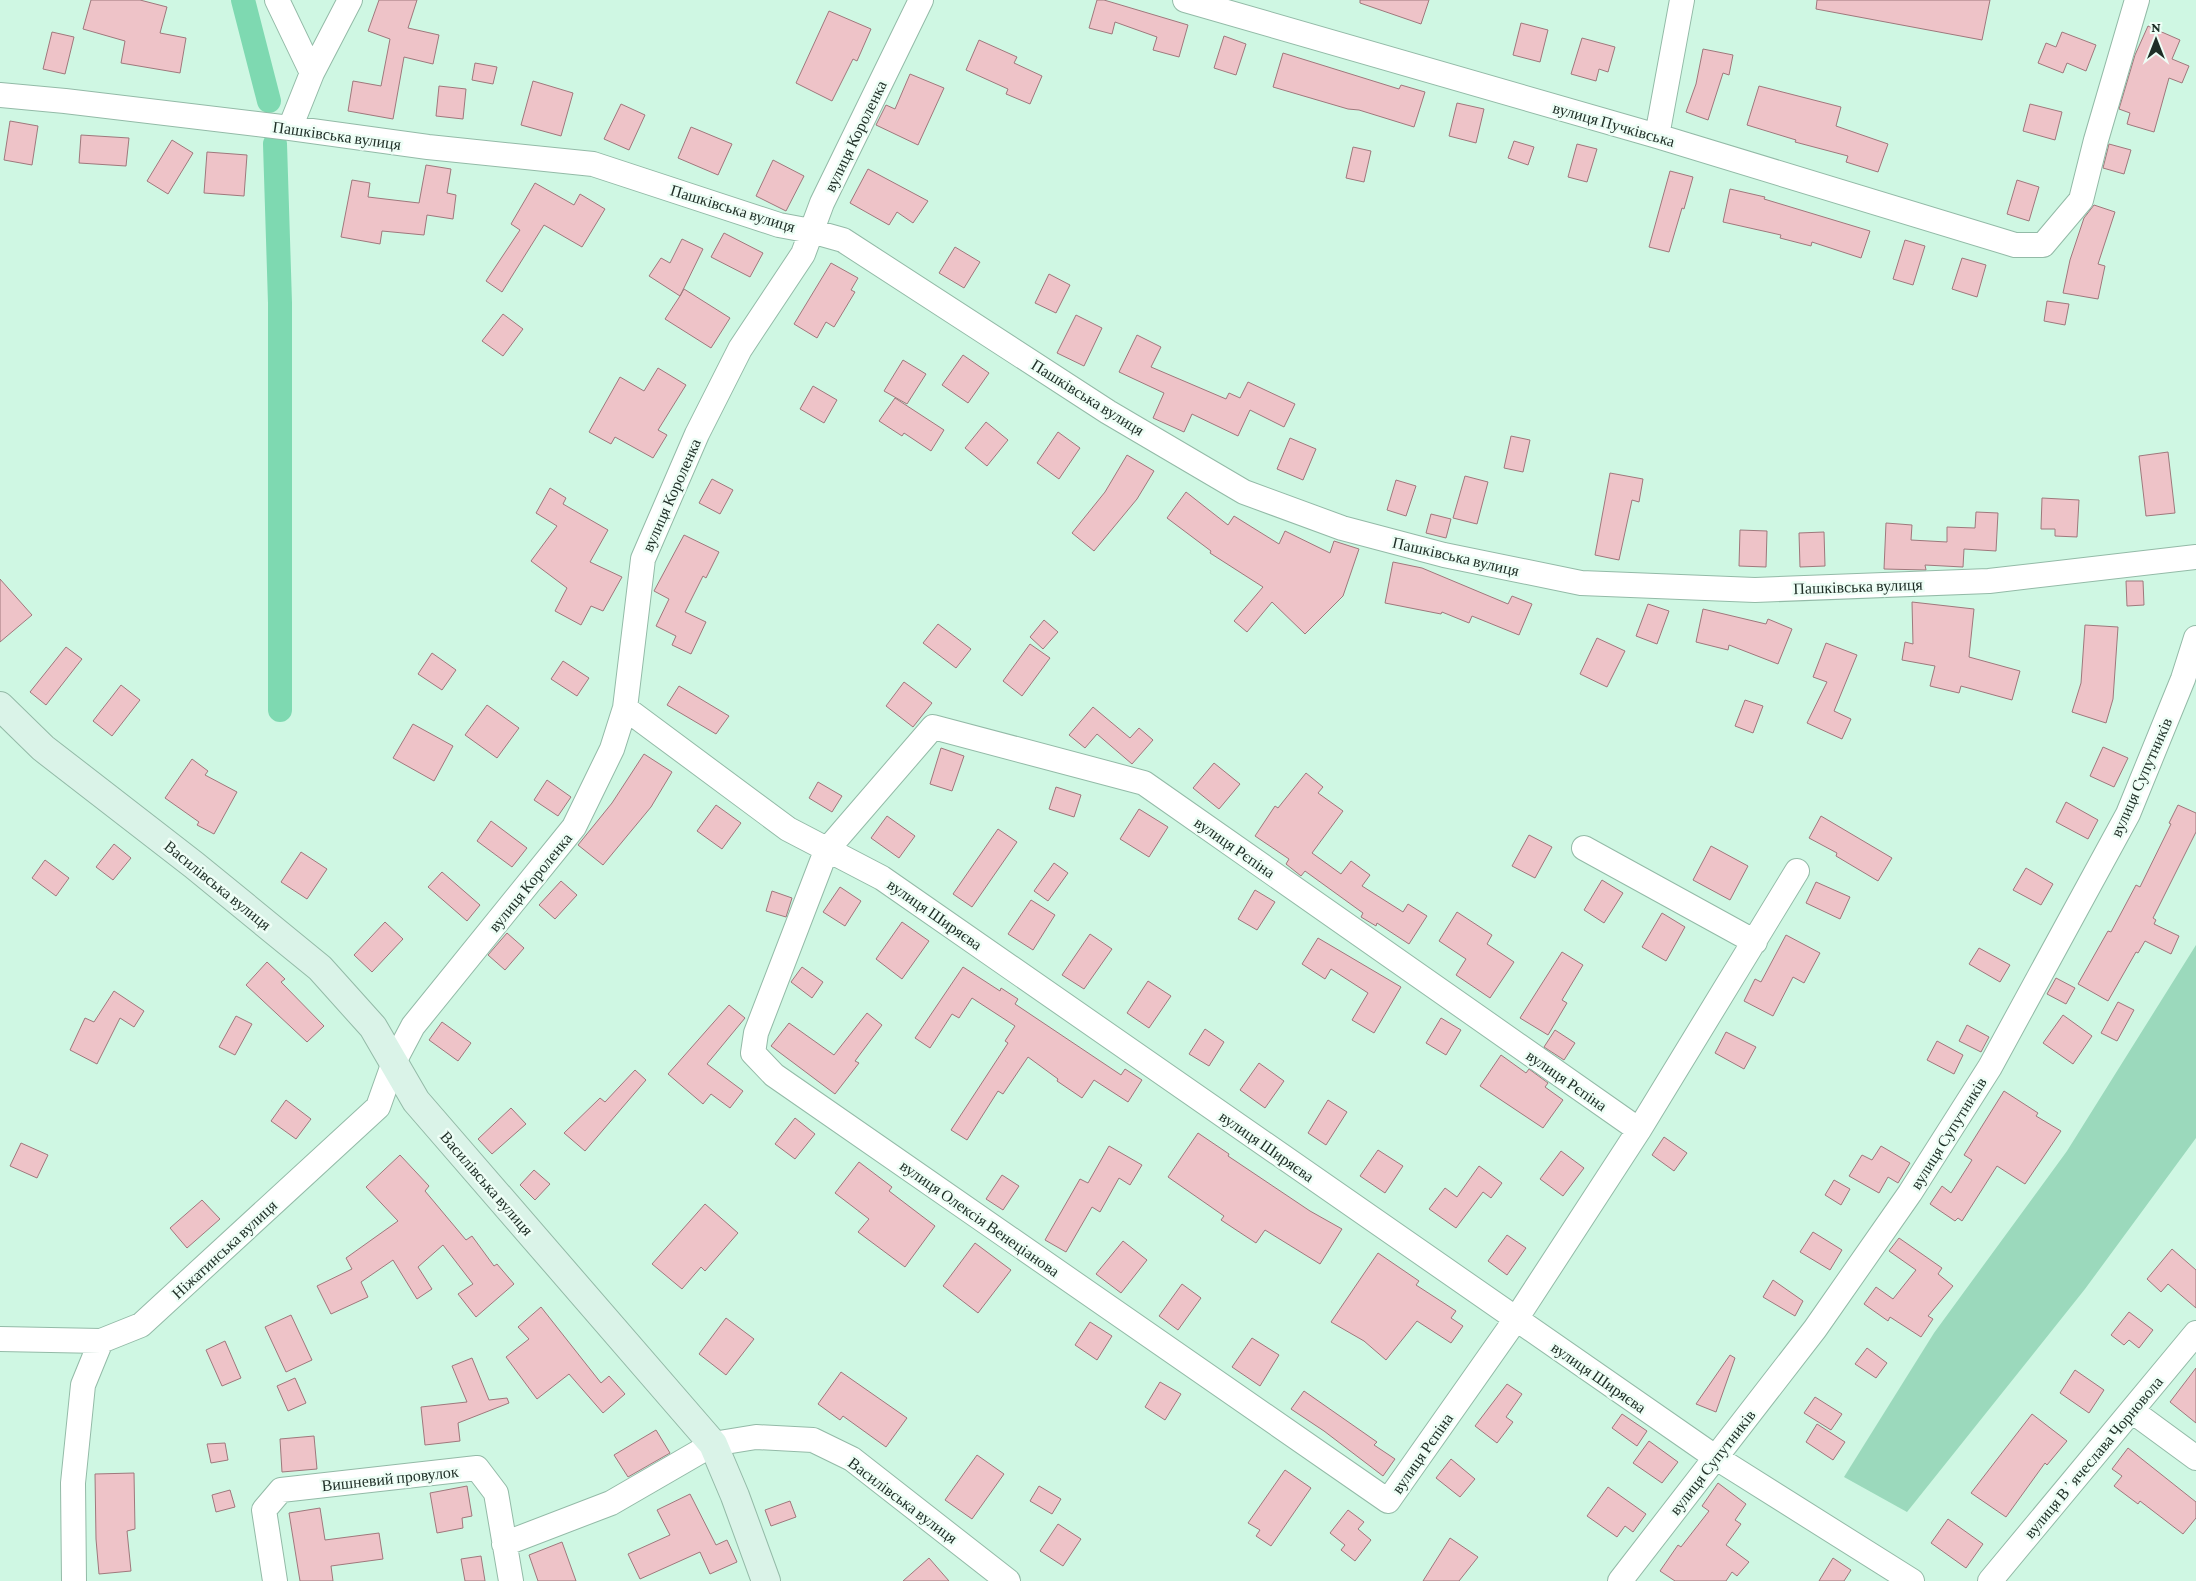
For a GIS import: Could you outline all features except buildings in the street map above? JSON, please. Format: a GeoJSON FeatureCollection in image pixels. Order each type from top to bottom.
{"type":"FeatureCollection","features":[{"type":"Feature","properties":{"kind":"street"},"geometry":{"type":"LineString","coordinates":[[277,0],[312,73]]}},
{"type":"Feature","properties":{"kind":"street"},"geometry":{"type":"LineString","coordinates":[[290,128],[312,73],[350,0]]}},
{"type":"Feature","properties":{"kind":"street","name":"вулиця Короленка"},"geometry":{"type":"LineString","coordinates":[[394,1062],[413,1026],[574,827],[612,749],[625,708],[643,559],[697,434],[740,349],[803,254],[811,231],[921,0]]}},
{"type":"Feature","properties":{"kind":"street","name":"вулиця Пучківська"},"geometry":{"type":"LineString","coordinates":[[1186,0],[1657,136],[2015,245],[2043,245],[2081,200],[2137,0]]}},
{"type":"Feature","properties":{"kind":"street"},"geometry":{"type":"LineString","coordinates":[[1657,136],[1682,0]]}},
{"type":"Feature","properties":{"kind":"street","name":"Пашківська вулиця"},"geometry":{"type":"LineString","coordinates":[[0,95],[290,128],[428,147],[593,164],[779,225],[843,240],[1108,412],[1244,492],[1342,528],[1444,555],[1581,583],[1755,590],[1989,581],[2196,557]]}},
{"type":"Feature","properties":{"kind":"street","name":"вулиця Супутників"},"geometry":{"type":"LineString","coordinates":[[1620,1581],[1820,1321],[1910,1193],[1990,1067],[2128,814],[2183,680],[2196,638]]}},
{"type":"Feature","properties":{"kind":"street","name":"Василівська вулиця"},"geometry":{"type":"LineString","coordinates":[[0,706],[43,748],[194,865],[320,968],[373,1027],[416,1102],[713,1444],[756,1437],[813,1440],[852,1459],[1008,1581]]}},
{"type":"Feature","properties":{"kind":"street","name":"вулиця Ширяєва"},"geometry":{"type":"LineString","coordinates":[[625,708],[788,830],[882,878],[1715,1457],[1912,1581]]}},
{"type":"Feature","properties":{"kind":"street","name":"вулиця Рєпіна"},"geometry":{"type":"LineString","coordinates":[[826,851],[933,728],[1144,783],[1639,1130]]}},
{"type":"Feature","properties":{"kind":"street"},"geometry":{"type":"LineString","coordinates":[[1584,848],[1754,942]]}},
{"type":"Feature","properties":{"kind":"street","name":"вулиця Олексія Венеціанова"},"geometry":{"type":"LineString","coordinates":[[826,851],[756,1033],[753,1053],[774,1075],[1388,1501]]}},
{"type":"Feature","properties":{"kind":"street","name":"вулиця Рєпіна"},"geometry":{"type":"LineString","coordinates":[[1388,1501],[1516,1320],[1639,1130],[1797,871]]}},
{"type":"Feature","properties":{"kind":"street","name":"Ніжатинська вулиця"},"geometry":{"type":"LineString","coordinates":[[0,1339],[101,1341],[141,1325],[378,1107],[394,1062]]}},
{"type":"Feature","properties":{"kind":"street","name":"вулиця Вʼячеслава Чорновола"},"geometry":{"type":"LineString","coordinates":[[1990,1581],[2196,1333]]}},
{"type":"Feature","properties":{"kind":"street"},"geometry":{"type":"LineString","coordinates":[[74,1581],[73,1484],[83,1385],[101,1341]]}},
{"type":"Feature","properties":{"kind":"street"},"geometry":{"type":"LineString","coordinates":[[2132,1410],[2196,1458]]}},
{"type":"Feature","properties":{"kind":"street"},"geometry":{"type":"LineString","coordinates":[[504,1544],[611,1503],[713,1444],[735,1496],[766,1581]]}},
{"type":"Feature","properties":{"kind":"street","name":"Вишневий провулок"},"geometry":{"type":"LineString","coordinates":[[275,1581],[264,1510],[281,1490],[477,1468],[496,1493],[511,1581]]}},
{"type":"Feature","properties":{"kind":"green space"},"geometry":{"type":"Polygon","coordinates":[[[2196,945],[2196,1138],[2085,1289],[1907,1512],[1844,1477],[1934,1333],[2067,1151],[2196,945]]]}},
{"type":"Feature","properties":{"kind":"waterway"},"geometry":{"type":"LineString","coordinates":[[243,0],[269,101]]}},
{"type":"Feature","properties":{"kind":"waterway"},"geometry":{"type":"LineString","coordinates":[[275,144],[280,303],[280,710]]}}]}
